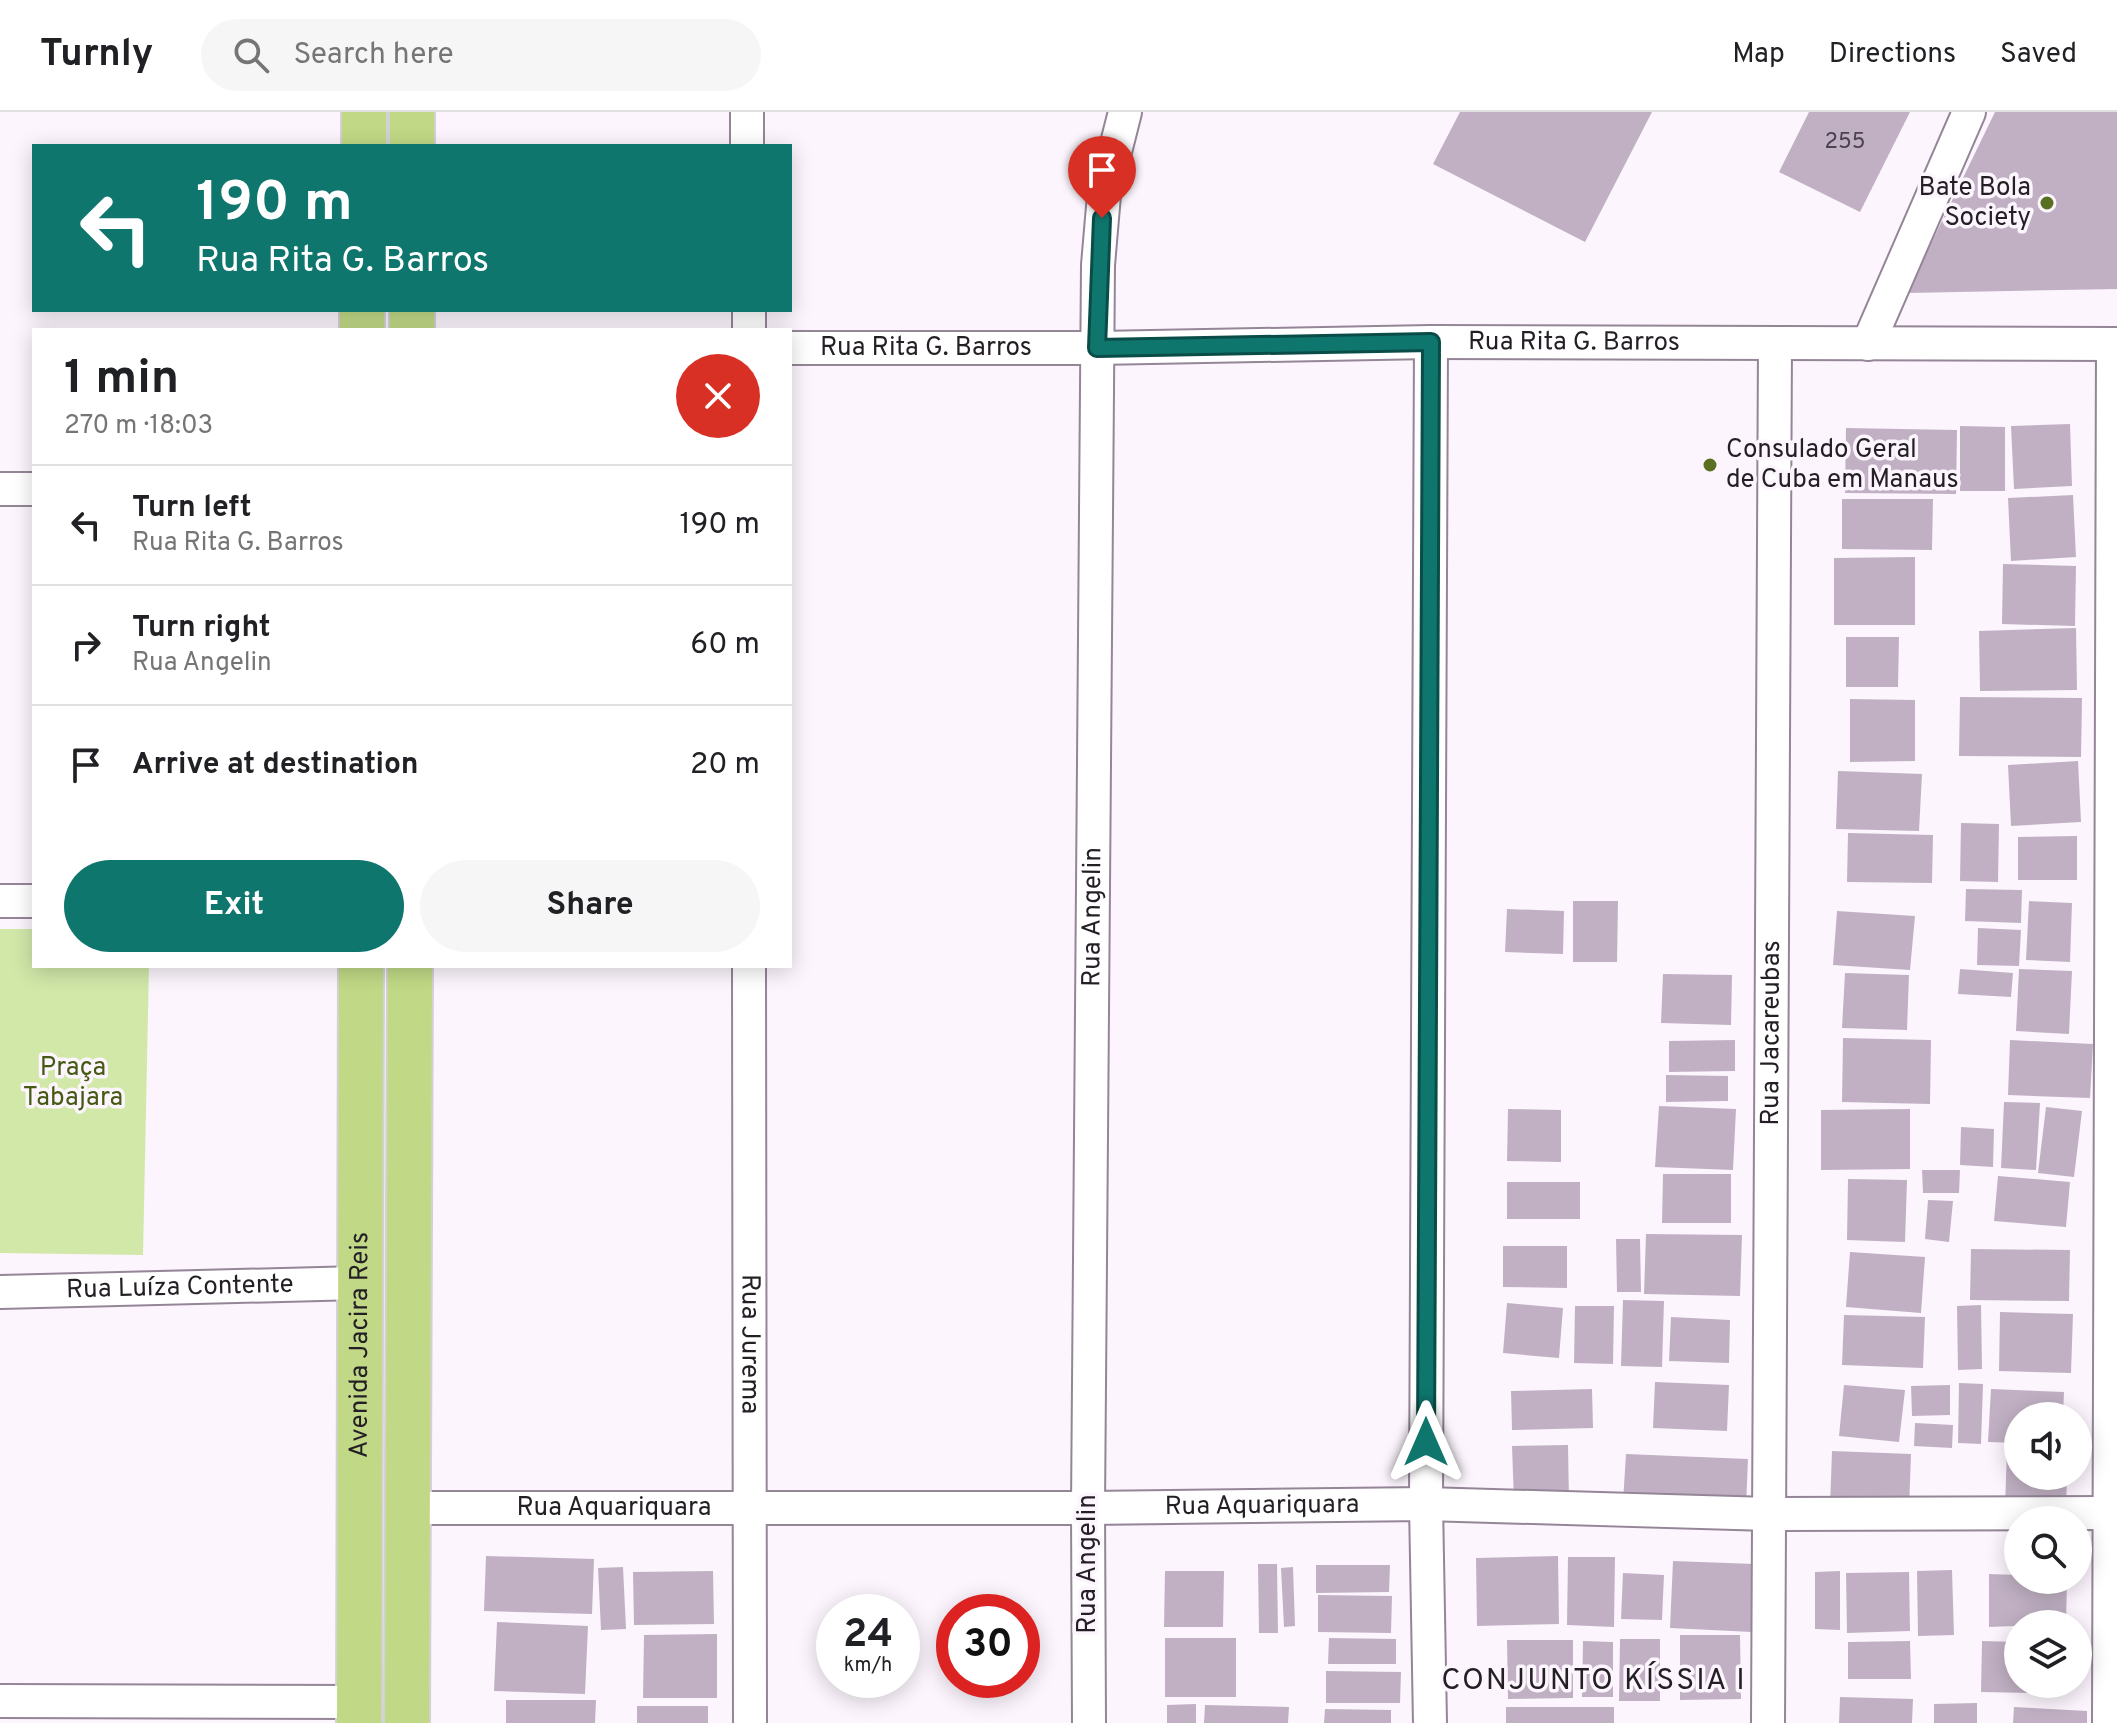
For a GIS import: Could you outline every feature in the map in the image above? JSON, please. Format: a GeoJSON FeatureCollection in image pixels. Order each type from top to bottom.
{"type":"FeatureCollection","features":[{"type":"Feature","properties":{"kind":"main road"},"geometry":{"type":"LineString","coordinates":[[364,112],[364,144]]}},
{"type":"Feature","properties":{"kind":"main road"},"geometry":{"type":"LineString","coordinates":[[412,112],[412,144]]}},
{"type":"Feature","properties":{"kind":"main road","name":"Avenida Jacira Reis"},"geometry":{"type":"LineString","coordinates":[[359,1712],[361,968]]}},
{"type":"Feature","properties":{"kind":"main road","name":"Avenida Jacira Reis"},"geometry":{"type":"LineString","coordinates":[[407,1723],[410,968]]}},
{"type":"Feature","properties":{"kind":"street"},"geometry":{"type":"LineString","coordinates":[[747,112],[747,144]]}},
{"type":"Feature","properties":{"kind":"street","name":"Rua Angelin"},"geometry":{"type":"LineString","coordinates":[[1089,1723],[1098,265],[1104,195],[1125,112]]}},
{"type":"Feature","properties":{"kind":"street"},"geometry":{"type":"LineString","coordinates":[[1868,344],[1969,112]]}},
{"type":"Feature","properties":{"kind":"street"},"geometry":{"type":"LineString","coordinates":[[1430,1723],[1426,1504],[1431,342]]}},
{"type":"Feature","properties":{"kind":"street","name":"Rua Rita G. Barros"},"geometry":{"type":"LineString","coordinates":[[792,348],[1097,348],[1431,342],[2115,344]]}},
{"type":"Feature","properties":{"kind":"street","name":"Rua Jacareubas"},"geometry":{"type":"LineString","coordinates":[[1768,1723],[1775,344]]}},
{"type":"Feature","properties":{"kind":"street"},"geometry":{"type":"LineString","coordinates":[[2109,1723],[2114,1513],[2115,344]]}},
{"type":"Feature","properties":{"kind":"street"},"geometry":{"type":"LineString","coordinates":[[0,489],[32,489]]}},
{"type":"Feature","properties":{"kind":"street"},"geometry":{"type":"LineString","coordinates":[[0,901],[32,901]]}},
{"type":"Feature","properties":{"kind":"street","name":"Rua Jurema"},"geometry":{"type":"LineString","coordinates":[[749,968],[750,1723]]}},
{"type":"Feature","properties":{"kind":"street","name":"Rua Luíza Contente"},"geometry":{"type":"LineString","coordinates":[[0,1292],[359,1283]]}},
{"type":"Feature","properties":{"kind":"street","name":"Rua Aquariquara"},"geometry":{"type":"LineString","coordinates":[[408,1508],[1088,1508],[1426,1504],[1769,1514],[2114,1513]]}},
{"type":"Feature","properties":{"kind":"street"},"geometry":{"type":"LineString","coordinates":[[0,1701],[359,1712]]}},
{"type":"Feature","properties":{"kind":"green space","name":"Praça Tabajara"},"geometry":{"type":"Polygon","coordinates":[[[0,929],[32,929],[32,968],[149,968],[143,1255],[0,1253],[0,929]]]}},
{"type":"Feature","properties":{"kind":"building"},"geometry":{"type":"Polygon","coordinates":[[[1460,112],[1652,112],[1585,242],[1433,164],[1460,112]]]}},
{"type":"Feature","properties":{"kind":"building"},"geometry":{"type":"Polygon","coordinates":[[[1809,112],[1910,112],[1860,212],[1779,172],[1809,112]]]}},
{"type":"Feature","properties":{"kind":"building","name":"Bate Bola Society"},"geometry":{"type":"Polygon","coordinates":[[[1995,112],[2117,112],[2117,289],[1907,293],[1995,112]]]}},
{"type":"Feature","properties":{"kind":"building"},"geometry":{"type":"Polygon","coordinates":[[[2070,424],[2072,486],[2014,489],[2011,426],[2070,424]]]}},
{"type":"Feature","properties":{"kind":"building"},"geometry":{"type":"Polygon","coordinates":[[[1960,426],[2005,427],[2005,491],[1960,491],[1960,426]]]}},
{"type":"Feature","properties":{"kind":"building"},"geometry":{"type":"Polygon","coordinates":[[[1846,428],[1957,430],[1956,494],[1845,493],[1846,428]]]}},
{"type":"Feature","properties":{"kind":"building"},"geometry":{"type":"Polygon","coordinates":[[[2073,495],[2076,557],[2011,561],[2008,498],[2073,495]]]}},
{"type":"Feature","properties":{"kind":"building"},"geometry":{"type":"Polygon","coordinates":[[[1842,499],[1933,499],[1932,550],[1842,549],[1842,499]]]}},
{"type":"Feature","properties":{"kind":"building"},"geometry":{"type":"Polygon","coordinates":[[[1915,557],[1915,625],[1834,625],[1834,558],[1915,557]]]}},
{"type":"Feature","properties":{"kind":"building"},"geometry":{"type":"Polygon","coordinates":[[[2003,564],[2076,566],[2075,626],[2002,624],[2003,564]]]}},
{"type":"Feature","properties":{"kind":"building"},"geometry":{"type":"Polygon","coordinates":[[[2076,628],[2077,690],[1980,691],[1979,631],[2076,628]]]}},
{"type":"Feature","properties":{"kind":"building"},"geometry":{"type":"Polygon","coordinates":[[[1846,637],[1899,637],[1898,687],[1846,687],[1846,637]]]}},
{"type":"Feature","properties":{"kind":"building"},"geometry":{"type":"Polygon","coordinates":[[[1960,697],[2082,698],[2081,757],[1959,756],[1960,697]]]}},
{"type":"Feature","properties":{"kind":"building"},"geometry":{"type":"Polygon","coordinates":[[[1850,699],[1915,700],[1915,761],[1850,762],[1850,699]]]}},
{"type":"Feature","properties":{"kind":"building"},"geometry":{"type":"Polygon","coordinates":[[[2078,761],[2081,822],[2011,826],[2008,765],[2078,761]]]}},
{"type":"Feature","properties":{"kind":"building"},"geometry":{"type":"Polygon","coordinates":[[[1838,771],[1922,774],[1919,831],[1836,829],[1838,771]]]}},
{"type":"Feature","properties":{"kind":"building"},"geometry":{"type":"Polygon","coordinates":[[[1961,823],[1999,824],[1998,882],[1960,881],[1961,823]]]}},
{"type":"Feature","properties":{"kind":"building"},"geometry":{"type":"Polygon","coordinates":[[[1848,833],[1933,835],[1932,883],[1847,882],[1848,833]]]}},
{"type":"Feature","properties":{"kind":"building"},"geometry":{"type":"Polygon","coordinates":[[[2077,836],[2077,880],[2018,880],[2018,837],[2077,836]]]}},
{"type":"Feature","properties":{"kind":"building"},"geometry":{"type":"Polygon","coordinates":[[[1966,889],[2022,890],[2021,923],[1965,921],[1966,889]]]}},
{"type":"Feature","properties":{"kind":"building"},"geometry":{"type":"Polygon","coordinates":[[[1573,901],[1618,901],[1617,962],[1573,962],[1573,901]]]}},
{"type":"Feature","properties":{"kind":"building"},"geometry":{"type":"Polygon","coordinates":[[[2029,901],[2072,903],[2070,962],[2026,960],[2029,901]]]}},
{"type":"Feature","properties":{"kind":"building"},"geometry":{"type":"Polygon","coordinates":[[[1507,909],[1564,911],[1563,954],[1505,952],[1507,909]]]}},
{"type":"Feature","properties":{"kind":"building"},"geometry":{"type":"Polygon","coordinates":[[[1837,911],[1915,916],[1910,970],[1833,965],[1837,911]]]}},
{"type":"Feature","properties":{"kind":"building"},"geometry":{"type":"Polygon","coordinates":[[[1978,928],[2021,930],[2019,966],[1977,965],[1978,928]]]}},
{"type":"Feature","properties":{"kind":"building"},"geometry":{"type":"Polygon","coordinates":[[[1960,969],[2013,973],[2011,997],[1958,994],[1960,969]]]}},
{"type":"Feature","properties":{"kind":"building"},"geometry":{"type":"Polygon","coordinates":[[[2019,969],[2072,971],[2069,1034],[2016,1031],[2019,969]]]}},
{"type":"Feature","properties":{"kind":"building"},"geometry":{"type":"Polygon","coordinates":[[[1845,973],[1909,975],[1907,1030],[1842,1028],[1845,973]]]}},
{"type":"Feature","properties":{"kind":"building"},"geometry":{"type":"Polygon","coordinates":[[[1663,974],[1732,975],[1731,1025],[1661,1023],[1663,974]]]}},
{"type":"Feature","properties":{"kind":"building"},"geometry":{"type":"Polygon","coordinates":[[[1843,1038],[1931,1040],[1930,1104],[1842,1102],[1843,1038]]]}},
{"type":"Feature","properties":{"kind":"building"},"geometry":{"type":"Polygon","coordinates":[[[1735,1040],[1735,1071],[1669,1072],[1669,1041],[1735,1040]]]}},
{"type":"Feature","properties":{"kind":"building"},"geometry":{"type":"Polygon","coordinates":[[[2010,1040],[2093,1044],[2090,1098],[2008,1095],[2010,1040]]]}},
{"type":"Feature","properties":{"kind":"building"},"geometry":{"type":"Polygon","coordinates":[[[1666,1075],[1728,1076],[1728,1101],[1666,1102],[1666,1075]]]}},
{"type":"Feature","properties":{"kind":"building"},"geometry":{"type":"Polygon","coordinates":[[[2004,1102],[2040,1103],[2036,1170],[2001,1168],[2004,1102]]]}},
{"type":"Feature","properties":{"kind":"building"},"geometry":{"type":"Polygon","coordinates":[[[1659,1106],[1736,1109],[1733,1170],[1655,1167],[1659,1106]]]}},
{"type":"Feature","properties":{"kind":"building"},"geometry":{"type":"Polygon","coordinates":[[[2046,1107],[2082,1111],[2074,1177],[2038,1173],[2046,1107]]]}},
{"type":"Feature","properties":{"kind":"building"},"geometry":{"type":"Polygon","coordinates":[[[1508,1109],[1561,1110],[1561,1162],[1507,1161],[1508,1109]]]}},
{"type":"Feature","properties":{"kind":"building"},"geometry":{"type":"Polygon","coordinates":[[[1910,1109],[1910,1169],[1821,1170],[1821,1110],[1910,1109]]]}},
{"type":"Feature","properties":{"kind":"building"},"geometry":{"type":"Polygon","coordinates":[[[1961,1127],[1994,1129],[1993,1167],[1960,1165],[1961,1127]]]}},
{"type":"Feature","properties":{"kind":"building"},"geometry":{"type":"Polygon","coordinates":[[[1922,1170],[1960,1170],[1959,1193],[1923,1193],[1922,1170]]]}},
{"type":"Feature","properties":{"kind":"building"},"geometry":{"type":"Polygon","coordinates":[[[1663,1174],[1731,1174],[1731,1223],[1662,1223],[1663,1174]]]}},
{"type":"Feature","properties":{"kind":"building"},"geometry":{"type":"Polygon","coordinates":[[[1998,1176],[2070,1182],[2066,1227],[1994,1221],[1998,1176]]]}},
{"type":"Feature","properties":{"kind":"building"},"geometry":{"type":"Polygon","coordinates":[[[1848,1179],[1907,1180],[1905,1242],[1847,1240],[1848,1179]]]}},
{"type":"Feature","properties":{"kind":"building"},"geometry":{"type":"Polygon","coordinates":[[[1507,1182],[1580,1182],[1580,1219],[1507,1219],[1507,1182]]]}},
{"type":"Feature","properties":{"kind":"building"},"geometry":{"type":"Polygon","coordinates":[[[1928,1200],[1953,1201],[1949,1242],[1925,1239],[1928,1200]]]}},
{"type":"Feature","properties":{"kind":"building"},"geometry":{"type":"Polygon","coordinates":[[[1646,1234],[1742,1235],[1740,1296],[1644,1294],[1646,1234]]]}},
{"type":"Feature","properties":{"kind":"building"},"geometry":{"type":"Polygon","coordinates":[[[1616,1239],[1640,1239],[1641,1292],[1617,1292],[1616,1239]]]}},
{"type":"Feature","properties":{"kind":"building"},"geometry":{"type":"Polygon","coordinates":[[[1503,1246],[1567,1246],[1567,1288],[1503,1287],[1503,1246]]]}},
{"type":"Feature","properties":{"kind":"building"},"geometry":{"type":"Polygon","coordinates":[[[1971,1249],[2070,1250],[2069,1301],[1970,1300],[1971,1249]]]}},
{"type":"Feature","properties":{"kind":"building"},"geometry":{"type":"Polygon","coordinates":[[[1850,1252],[1925,1257],[1921,1313],[1846,1307],[1850,1252]]]}},
{"type":"Feature","properties":{"kind":"building"},"geometry":{"type":"Polygon","coordinates":[[[1623,1300],[1664,1301],[1662,1367],[1621,1366],[1623,1300]]]}},
{"type":"Feature","properties":{"kind":"building"},"geometry":{"type":"Polygon","coordinates":[[[1507,1303],[1563,1308],[1559,1358],[1503,1353],[1507,1303]]]}},
{"type":"Feature","properties":{"kind":"building"},"geometry":{"type":"Polygon","coordinates":[[[1981,1305],[1982,1369],[1958,1370],[1957,1306],[1981,1305]]]}},
{"type":"Feature","properties":{"kind":"building"},"geometry":{"type":"Polygon","coordinates":[[[1575,1306],[1614,1306],[1613,1364],[1574,1363],[1575,1306]]]}},
{"type":"Feature","properties":{"kind":"building"},"geometry":{"type":"Polygon","coordinates":[[[2000,1312],[2073,1314],[2071,1373],[1999,1371],[2000,1312]]]}},
{"type":"Feature","properties":{"kind":"building"},"geometry":{"type":"Polygon","coordinates":[[[1844,1315],[1925,1317],[1923,1368],[1842,1365],[1844,1315]]]}},
{"type":"Feature","properties":{"kind":"building"},"geometry":{"type":"Polygon","coordinates":[[[1671,1317],[1730,1320],[1729,1363],[1669,1361],[1671,1317]]]}},
{"type":"Feature","properties":{"kind":"building"},"geometry":{"type":"Polygon","coordinates":[[[1655,1382],[1729,1385],[1727,1431],[1653,1428],[1655,1382]]]}},
{"type":"Feature","properties":{"kind":"building"},"geometry":{"type":"Polygon","coordinates":[[[1959,1383],[1983,1384],[1981,1444],[1958,1443],[1959,1383]]]}},
{"type":"Feature","properties":{"kind":"building"},"geometry":{"type":"Polygon","coordinates":[[[1844,1385],[1905,1390],[1899,1442],[1839,1436],[1844,1385]]]}},
{"type":"Feature","properties":{"kind":"building"},"geometry":{"type":"Polygon","coordinates":[[[1950,1385],[1950,1415],[1912,1416],[1911,1386],[1950,1385]]]}},
{"type":"Feature","properties":{"kind":"building"},"geometry":{"type":"Polygon","coordinates":[[[1592,1389],[1593,1428],[1512,1430],[1511,1391],[1592,1389]]]}},
{"type":"Feature","properties":{"kind":"building"},"geometry":{"type":"Polygon","coordinates":[[[1991,1389],[2064,1392],[2064,1402],[2004,1402],[2004,1443],[1988,1442],[1991,1389]]]}},
{"type":"Feature","properties":{"kind":"building"},"geometry":{"type":"Polygon","coordinates":[[[1915,1423],[1953,1425],[1952,1448],[1914,1446],[1915,1423]]]}},
{"type":"Feature","properties":{"kind":"building"},"geometry":{"type":"Polygon","coordinates":[[[1568,1445],[1569,1501],[1514,1502],[1512,1446],[1568,1445]]]}},
{"type":"Feature","properties":{"kind":"building"},"geometry":{"type":"Polygon","coordinates":[[[1832,1451],[1911,1454],[1909,1510],[1830,1507],[1832,1451]]]}},
{"type":"Feature","properties":{"kind":"building"},"geometry":{"type":"Polygon","coordinates":[[[1626,1454],[1748,1459],[1746,1506],[1623,1502],[1626,1454]]]}},
{"type":"Feature","properties":{"kind":"building"},"geometry":{"type":"Polygon","coordinates":[[[2006,1490],[2067,1490],[2066,1506],[2005,1506],[2006,1490]]]}},
{"type":"Feature","properties":{"kind":"building"},"geometry":{"type":"Polygon","coordinates":[[[486,1556],[594,1559],[592,1614],[484,1611],[486,1556]]]}},
{"type":"Feature","properties":{"kind":"building"},"geometry":{"type":"Polygon","coordinates":[[[1558,1556],[1559,1624],[1477,1626],[1476,1558],[1558,1556]]]}},
{"type":"Feature","properties":{"kind":"building"},"geometry":{"type":"Polygon","coordinates":[[[1568,1557],[1615,1557],[1614,1627],[1567,1625],[1568,1557]]]}},
{"type":"Feature","properties":{"kind":"building"},"geometry":{"type":"Polygon","coordinates":[[[1673,1561],[1754,1564],[1752,1632],[1670,1628],[1673,1561]]]}},
{"type":"Feature","properties":{"kind":"building"},"geometry":{"type":"Polygon","coordinates":[[[1258,1564],[1277,1564],[1278,1633],[1259,1633],[1258,1564]]]}},
{"type":"Feature","properties":{"kind":"building"},"geometry":{"type":"Polygon","coordinates":[[[1316,1565],[1390,1565],[1389,1592],[1316,1593],[1316,1565]]]}},
{"type":"Feature","properties":{"kind":"building"},"geometry":{"type":"Polygon","coordinates":[[[623,1567],[626,1629],[601,1630],[598,1568],[623,1567]]]}},
{"type":"Feature","properties":{"kind":"building"},"geometry":{"type":"Polygon","coordinates":[[[1293,1567],[1295,1626],[1284,1627],[1281,1568],[1293,1567]]]}},
{"type":"Feature","properties":{"kind":"building"},"geometry":{"type":"Polygon","coordinates":[[[1952,1570],[1954,1635],[1918,1636],[1917,1571],[1952,1570]]]}},
{"type":"Feature","properties":{"kind":"building"},"geometry":{"type":"Polygon","coordinates":[[[713,1571],[714,1624],[634,1625],[633,1572],[713,1571]]]}},
{"type":"Feature","properties":{"kind":"building"},"geometry":{"type":"Polygon","coordinates":[[[1165,1571],[1224,1571],[1223,1627],[1164,1627],[1165,1571]]]}},
{"type":"Feature","properties":{"kind":"building"},"geometry":{"type":"Polygon","coordinates":[[[1840,1571],[1840,1630],[1815,1629],[1815,1572],[1840,1571]]]}},
{"type":"Feature","properties":{"kind":"building"},"geometry":{"type":"Polygon","coordinates":[[[1909,1572],[1910,1631],[1847,1633],[1846,1573],[1909,1572]]]}},
{"type":"Feature","properties":{"kind":"building"},"geometry":{"type":"Polygon","coordinates":[[[1623,1573],[1664,1575],[1662,1620],[1621,1619],[1623,1573]]]}},
{"type":"Feature","properties":{"kind":"building"},"geometry":{"type":"Polygon","coordinates":[[[1989,1574],[2004,1575],[2004,1594],[2067,1594],[2066,1610],[2004,1610],[2004,1626],[1989,1627],[1989,1574]]]}},
{"type":"Feature","properties":{"kind":"building"},"geometry":{"type":"Polygon","coordinates":[[[1318,1595],[1392,1596],[1391,1633],[1318,1632],[1318,1595]]]}},
{"type":"Feature","properties":{"kind":"building"},"geometry":{"type":"Polygon","coordinates":[[[497,1622],[588,1626],[585,1694],[494,1691],[497,1622]]]}},
{"type":"Feature","properties":{"kind":"building"},"geometry":{"type":"Polygon","coordinates":[[[717,1634],[717,1698],[643,1698],[644,1635],[717,1634]]]}},
{"type":"Feature","properties":{"kind":"building"},"geometry":{"type":"Polygon","coordinates":[[[1680,1635],[1740,1635],[1741,1699],[1680,1700],[1680,1635]]]}},
{"type":"Feature","properties":{"kind":"building"},"geometry":{"type":"Polygon","coordinates":[[[1165,1638],[1236,1638],[1236,1697],[1165,1697],[1165,1638]]]}},
{"type":"Feature","properties":{"kind":"building"},"geometry":{"type":"Polygon","coordinates":[[[1329,1638],[1396,1639],[1396,1664],[1328,1664],[1329,1638]]]}},
{"type":"Feature","properties":{"kind":"building"},"geometry":{"type":"Polygon","coordinates":[[[1620,1639],[1660,1639],[1660,1701],[1619,1701],[1620,1639]]]}},
{"type":"Feature","properties":{"kind":"building"},"geometry":{"type":"Polygon","coordinates":[[[1507,1640],[1573,1640],[1573,1698],[1508,1699],[1507,1640]]]}},
{"type":"Feature","properties":{"kind":"building"},"geometry":{"type":"Polygon","coordinates":[[[1583,1641],[1613,1642],[1613,1697],[1582,1697],[1583,1641]]]}},
{"type":"Feature","properties":{"kind":"building"},"geometry":{"type":"Polygon","coordinates":[[[1910,1641],[1911,1679],[1848,1679],[1848,1642],[1910,1641]]]}},
{"type":"Feature","properties":{"kind":"building"},"geometry":{"type":"Polygon","coordinates":[[[1982,1641],[2004,1642],[2004,1692],[1981,1692],[1982,1641]]]}},
{"type":"Feature","properties":{"kind":"building"},"geometry":{"type":"Polygon","coordinates":[[[1326,1671],[1401,1672],[1400,1703],[1326,1703],[1326,1671]]]}},
{"type":"Feature","properties":{"kind":"building"},"geometry":{"type":"Polygon","coordinates":[[[1840,1697],[1913,1699],[1912,1723],[1839,1723],[1840,1697]]]}},
{"type":"Feature","properties":{"kind":"building"},"geometry":{"type":"Polygon","coordinates":[[[506,1700],[596,1700],[595,1723],[506,1723],[506,1700]]]}},
{"type":"Feature","properties":{"kind":"building"},"geometry":{"type":"Polygon","coordinates":[[[1977,1703],[1977,1723],[1934,1723],[1934,1704],[1977,1703]]]}},
{"type":"Feature","properties":{"kind":"building"},"geometry":{"type":"Polygon","coordinates":[[[1196,1704],[1196,1723],[1167,1723],[1167,1705],[1196,1704]]]}},
{"type":"Feature","properties":{"kind":"building"},"geometry":{"type":"Polygon","coordinates":[[[1205,1705],[1289,1707],[1288,1723],[1204,1723],[1205,1705]]]}},
{"type":"Feature","properties":{"kind":"building"},"geometry":{"type":"Polygon","coordinates":[[[637,1706],[708,1706],[708,1723],[637,1723],[637,1706]]]}},
{"type":"Feature","properties":{"kind":"building"},"geometry":{"type":"Polygon","coordinates":[[[1506,1707],[1614,1707],[1614,1723],[1506,1723],[1506,1707]]]}},
{"type":"Feature","properties":{"kind":"building"},"geometry":{"type":"Polygon","coordinates":[[[2014,1707],[2087,1711],[2087,1723],[2013,1723],[2014,1707]]]}},
{"type":"Feature","properties":{"kind":"building"},"geometry":{"type":"Polygon","coordinates":[[[1325,1709],[1391,1710],[1391,1723],[1324,1723],[1325,1709]]]}},
{"type":"Feature","properties":{"kind":"place","name":"Bate Bola Society"},"geometry":{"type":"Point","coordinates":[2047,203]}},
{"type":"Feature","properties":{"kind":"place","name":"Consulado Geral de Cuba em Manaus"},"geometry":{"type":"Point","coordinates":[1710,465]}},
{"type":"Feature","properties":{"kind":"district","name":"CONJUNTO KÍSSIA I"},"geometry":{"type":"Point","coordinates":[1594,1681]}},
{"type":"Feature","properties":{"kind":"route"},"geometry":{"type":"LineString","coordinates":[[1102,218],[1097,348],[1431,342],[1426,1442]]}}]}
